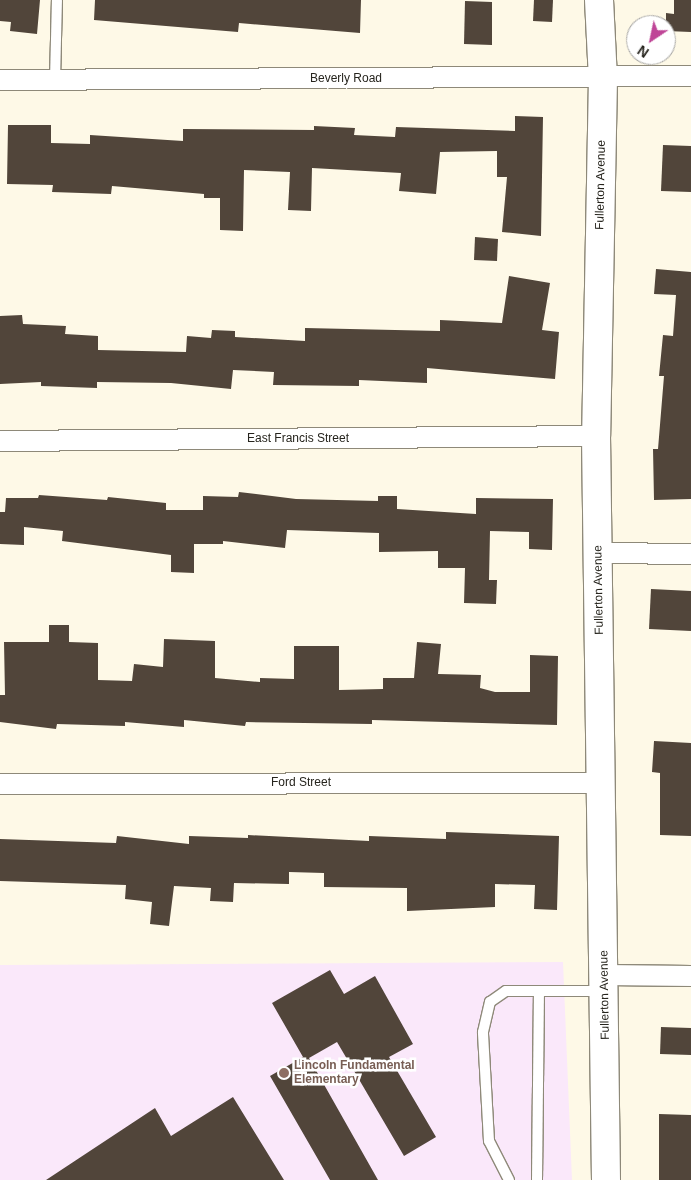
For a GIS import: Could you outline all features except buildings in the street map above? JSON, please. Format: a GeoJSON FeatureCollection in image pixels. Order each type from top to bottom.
{"type":"FeatureCollection","features":[{"type":"Feature","properties":{"kind":"main road","name":"Fullerton Avenue"},"geometry":{"type":"LineString","coordinates":[[599,0],[602,78],[596,436],[606,983],[606,1180]]}},
{"type":"Feature","properties":{"kind":"street","name":"Beverly Road"},"geometry":{"type":"LineString","coordinates":[[0,80],[691,76]]}},
{"type":"Feature","properties":{"kind":"street","name":"East Francis Street"},"geometry":{"type":"LineString","coordinates":[[0,441],[596,436]]}},
{"type":"Feature","properties":{"kind":"street"},"geometry":{"type":"LineString","coordinates":[[599,553],[691,554]]}},
{"type":"Feature","properties":{"kind":"street","name":"Ford Street"},"geometry":{"type":"LineString","coordinates":[[0,784],[601,783]]}},
{"type":"Feature","properties":{"kind":"street"},"geometry":{"type":"LineString","coordinates":[[606,983],[691,976]]}},
{"type":"Feature","properties":{"kind":"lane"},"geometry":{"type":"LineString","coordinates":[[55,80],[57,0]]}},
{"type":"Feature","properties":{"kind":"lane"},"geometry":{"type":"LineString","coordinates":[[509,1180],[490,1142],[483,1032],[490,1002],[506,991],[539,991],[606,983]]}},
{"type":"Feature","properties":{"kind":"lane"},"geometry":{"type":"LineString","coordinates":[[536,1180],[539,991]]}},
{"type":"Feature","properties":{"kind":"shaded area","name":"Lincoln Fundamental Elementary"},"geometry":{"type":"Polygon","coordinates":[[[563,962],[572,1180],[0,1180],[0,965],[563,962]]]}},
{"type":"Feature","properties":{"kind":"place","name":"Lincoln Fundamental Elementary"},"geometry":{"type":"Point","coordinates":[284,1073]}}]}
